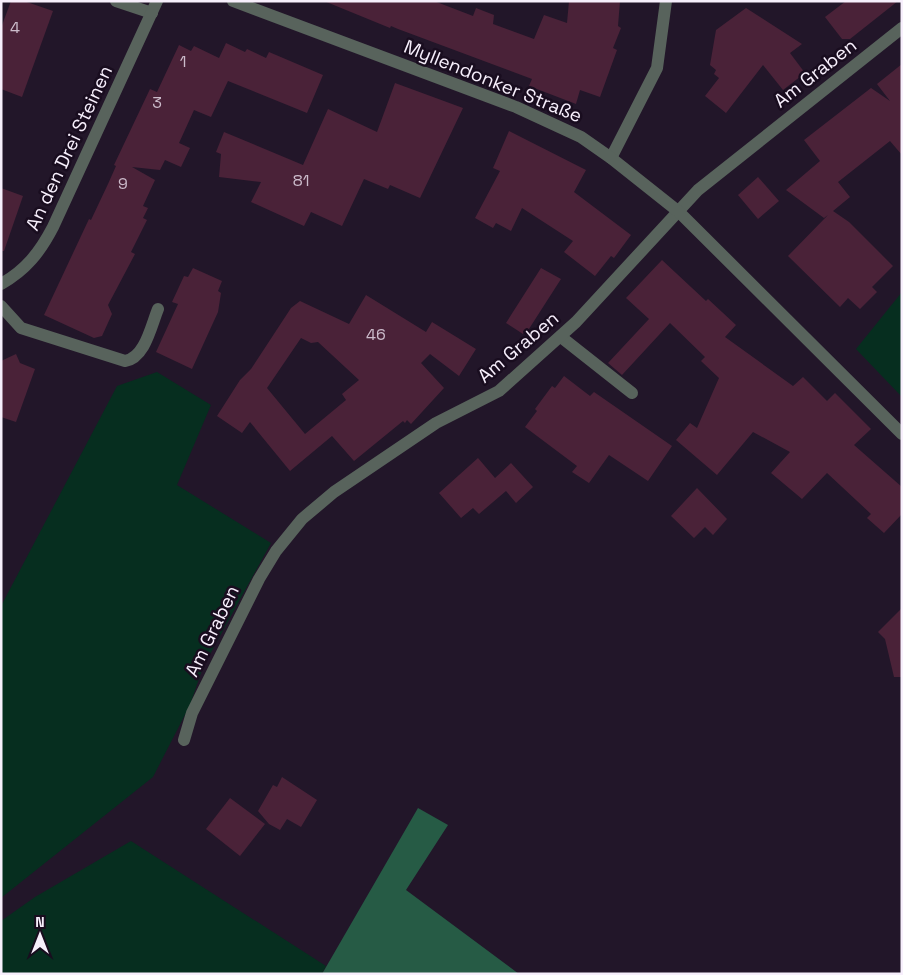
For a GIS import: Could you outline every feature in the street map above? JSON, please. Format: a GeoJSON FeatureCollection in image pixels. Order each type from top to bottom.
{"type":"FeatureCollection","features":[{"type":"Feature","properties":{"kind":"street"},"geometry":{"type":"LineString","coordinates":[[116,1],[152,13]]}},
{"type":"Feature","properties":{"kind":"street","name":"An den Drei Steinen"},"geometry":{"type":"LineString","coordinates":[[1,284],[26,268],[46,241],[69,197],[158,1]]}},
{"type":"Feature","properties":{"kind":"street","name":"Myllendonker Straße"},"geometry":{"type":"LineString","coordinates":[[233,1],[516,107],[581,138],[611,158],[679,212],[902,434]]}},
{"type":"Feature","properties":{"kind":"street"},"geometry":{"type":"LineString","coordinates":[[611,158],[657,68],[666,1]]}},
{"type":"Feature","properties":{"kind":"street","name":"Am Graben"},"geometry":{"type":"LineString","coordinates":[[184,740],[192,713],[259,579],[276,551],[302,519],[334,492],[436,423],[499,391],[561,337],[698,190],[902,28]]}},
{"type":"Feature","properties":{"kind":"street"},"geometry":{"type":"LineString","coordinates":[[1,306],[21,328],[125,361],[131,360],[140,352],[158,309]]}},
{"type":"Feature","properties":{"kind":"street"},"geometry":{"type":"LineString","coordinates":[[561,337],[632,393]]}},
{"type":"Feature","properties":{"kind":"green space"},"geometry":{"type":"Polygon","coordinates":[[[902,292],[902,397],[856,349],[902,292]]]}},
{"type":"Feature","properties":{"kind":"green space"},"geometry":{"type":"Polygon","coordinates":[[[157,372],[211,405],[177,485],[271,543],[203,667],[190,705],[153,777],[1,898],[1,606],[117,386],[157,372]]]}},
{"type":"Feature","properties":{"kind":"green space"},"geometry":{"type":"Polygon","coordinates":[[[418,808],[448,825],[406,890],[519,974],[322,974],[418,808]]]}},
{"type":"Feature","properties":{"kind":"green space"},"geometry":{"type":"Polygon","coordinates":[[[131,841],[326,966],[322,974],[1,974],[1,921],[35,897],[131,841]]]}},
{"type":"Feature","properties":{"kind":"building"},"geometry":{"type":"Polygon","coordinates":[[[11,1],[24,1],[53,11],[22,97],[1,89],[1,28],[11,1]]]}},
{"type":"Feature","properties":{"kind":"building"},"geometry":{"type":"Polygon","coordinates":[[[324,1],[434,1],[473,16],[476,8],[494,15],[493,24],[534,39],[544,15],[567,23],[569,1],[620,1],[618,26],[621,28],[613,48],[617,50],[600,97],[580,90],[576,104],[529,86],[532,79],[391,26],[390,28],[324,1]]]}},
{"type":"Feature","properties":{"kind":"building"},"geometry":{"type":"Polygon","coordinates":[[[846,1],[898,1],[850,39],[842,39],[825,17],[846,1]]]}},
{"type":"Feature","properties":{"kind":"building"},"geometry":{"type":"Polygon","coordinates":[[[746,8],[802,44],[790,53],[805,73],[783,90],[763,65],[726,113],[705,96],[719,78],[714,74],[716,70],[710,65],[716,30],[746,8]]]}},
{"type":"Feature","properties":{"kind":"building"},"geometry":{"type":"Polygon","coordinates":[[[226,43],[245,52],[247,49],[266,58],[269,52],[323,75],[307,113],[228,81],[211,117],[194,110],[179,143],[190,148],[181,167],[165,160],[160,170],[132,167],[155,180],[143,206],[148,208],[143,218],[147,220],[131,252],[135,254],[108,305],[112,314],[102,336],[94,338],[44,315],[89,219],[91,220],[108,184],[116,166],[114,165],[150,89],[157,92],[179,45],[191,51],[194,46],[219,58],[226,43]]]}},
{"type":"Feature","properties":{"kind":"building"},"geometry":{"type":"Polygon","coordinates":[[[902,64],[902,155],[890,141],[838,182],[850,197],[833,211],[849,222],[893,266],[872,287],[877,292],[860,309],[848,298],[840,307],[788,256],[828,215],[824,218],[786,190],[820,161],[804,140],[871,88],[890,101],[877,84],[902,64]]]}},
{"type":"Feature","properties":{"kind":"building"},"geometry":{"type":"Polygon","coordinates":[[[395,83],[463,108],[420,198],[390,185],[388,189],[364,179],[342,226],[311,212],[304,226],[251,202],[261,182],[219,177],[221,154],[216,152],[224,132],[303,165],[328,109],[377,132],[395,83]]]}},
{"type":"Feature","properties":{"kind":"building"},"geometry":{"type":"Polygon","coordinates":[[[509,131],[586,170],[574,192],[631,235],[614,258],[611,256],[595,276],[564,252],[573,241],[522,208],[511,231],[496,223],[493,228],[475,218],[500,171],[493,168],[509,131]]]}},
{"type":"Feature","properties":{"kind":"building"},"geometry":{"type":"Polygon","coordinates":[[[758,177],[779,201],[758,219],[738,195],[758,177]]]}},
{"type":"Feature","properties":{"kind":"building"},"geometry":{"type":"Polygon","coordinates":[[[1,188],[23,196],[4,251],[1,251],[1,188]]]}},
{"type":"Feature","properties":{"kind":"building"},"geometry":{"type":"Polygon","coordinates":[[[662,260],[706,301],[708,299],[736,325],[725,337],[793,386],[803,377],[827,401],[835,393],[871,429],[854,445],[902,487],[902,514],[884,533],[867,518],[871,514],[827,473],[802,499],[771,473],[790,452],[753,432],[717,475],[676,440],[690,423],[697,428],[719,378],[701,361],[705,357],[670,323],[622,375],[608,363],[649,319],[626,298],[662,260]]]}},
{"type":"Feature","properties":{"kind":"building"},"geometry":{"type":"Polygon","coordinates":[[[193,268],[222,281],[218,291],[221,293],[218,312],[192,369],[156,352],[178,304],[172,302],[184,276],[188,277],[193,268]]]}},
{"type":"Feature","properties":{"kind":"building"},"geometry":{"type":"Polygon","coordinates":[[[541,268],[561,279],[527,332],[524,331],[523,334],[506,323],[541,268]]]}},
{"type":"Feature","properties":{"kind":"building"},"geometry":{"type":"Polygon","coordinates":[[[366,295],[426,332],[432,322],[476,349],[459,376],[430,354],[421,363],[444,388],[411,424],[407,420],[405,423],[403,421],[354,461],[332,436],[290,471],[250,422],[242,433],[217,416],[291,308],[300,301],[349,324],[366,295]],[[301,338],[267,388],[305,434],[346,400],[342,394],[359,380],[318,342],[311,343],[301,338]]]}},
{"type":"Feature","properties":{"kind":"building"},"geometry":{"type":"Polygon","coordinates":[[[16,354],[20,363],[35,369],[16,422],[1,417],[1,361],[16,354]]]}},
{"type":"Feature","properties":{"kind":"building"},"geometry":{"type":"Polygon","coordinates":[[[564,376],[590,396],[594,392],[672,446],[648,481],[609,455],[589,483],[572,472],[577,466],[525,427],[537,411],[535,409],[552,386],[555,388],[564,376]]]}},
{"type":"Feature","properties":{"kind":"building"},"geometry":{"type":"Polygon","coordinates":[[[478,458],[495,478],[511,463],[533,487],[516,503],[506,491],[479,514],[473,508],[461,518],[439,493],[478,458]]]}},
{"type":"Feature","properties":{"kind":"building"},"geometry":{"type":"Polygon","coordinates":[[[697,488],[727,519],[713,535],[705,527],[694,538],[671,516],[697,488]]]}},
{"type":"Feature","properties":{"kind":"building"},"geometry":{"type":"Polygon","coordinates":[[[902,608],[902,677],[894,677],[885,639],[878,632],[902,608]]]}},
{"type":"Feature","properties":{"kind":"building"},"geometry":{"type":"Polygon","coordinates":[[[282,777],[317,800],[301,827],[287,819],[280,830],[269,824],[258,811],[273,785],[277,787],[282,777]]]}},
{"type":"Feature","properties":{"kind":"building"},"geometry":{"type":"Polygon","coordinates":[[[230,798],[265,824],[240,856],[206,829],[230,798]]]}}]}
